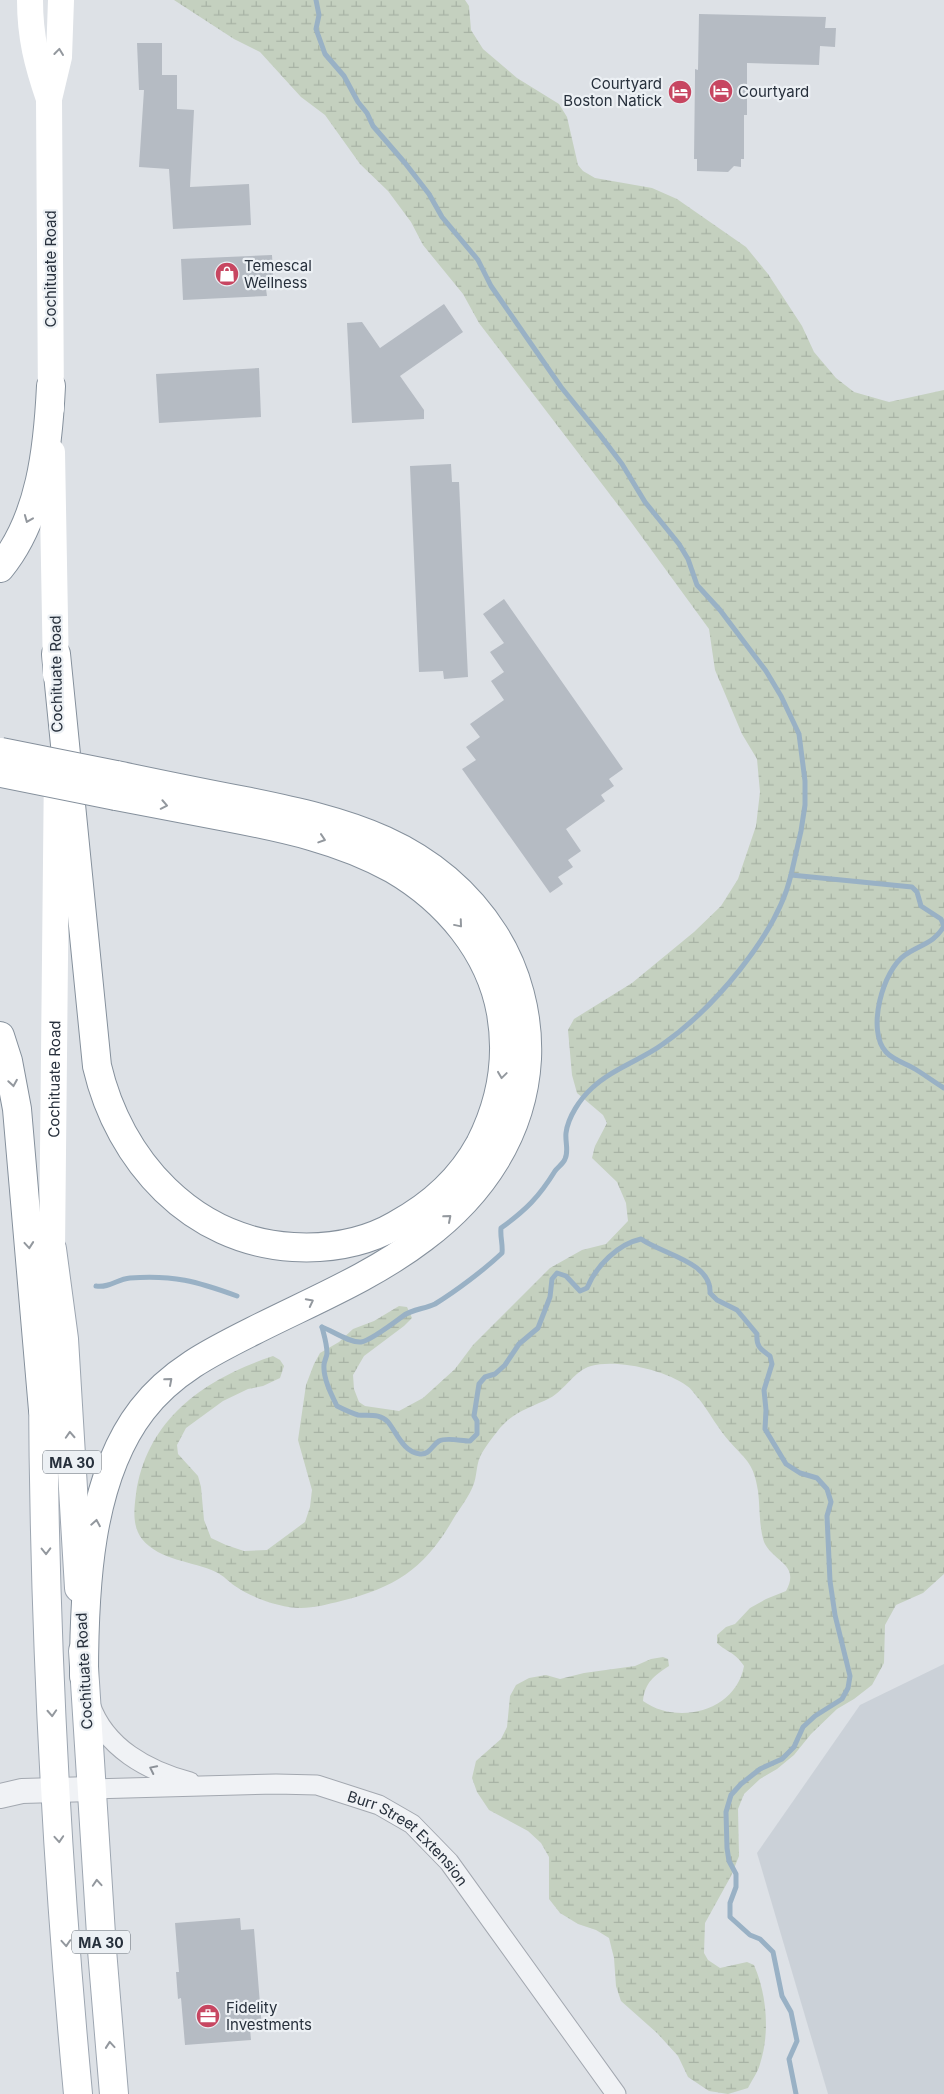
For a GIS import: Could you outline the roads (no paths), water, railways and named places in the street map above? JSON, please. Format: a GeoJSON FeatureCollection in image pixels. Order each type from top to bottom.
{"type":"FeatureCollection","features":[{"type":"Feature","properties":{"kind":"main road","name":"Cochituate Road"},"geometry":{"type":"LineString","coordinates":[[30,0],[34,51],[49,99]]}},
{"type":"Feature","properties":{"kind":"main road","name":"Cochituate Road"},"geometry":{"type":"LineString","coordinates":[[61,0],[60,44],[49,99],[57,809],[52,1249],[44,1345],[43,1410],[48,1623],[56,1790],[78,2094]]}},
{"type":"Feature","properties":{"kind":"main road"},"geometry":{"type":"LineString","coordinates":[[0,568],[20,537],[36,496],[46,451],[51,386]]}},
{"type":"Feature","properties":{"kind":"main road"},"geometry":{"type":"LineString","coordinates":[[1,762],[116,786],[284,829],[347,848],[391,868],[415,884],[446,909],[464,930],[486,967],[498,998],[503,1030],[504,1069],[495,1109],[478,1148],[456,1178],[428,1206],[392,1228],[353,1243],[313,1248],[270,1245],[232,1234],[196,1216],[164,1190],[138,1159],[122,1134],[109,1107],[97,1066],[56,654]]}},
{"type":"Feature","properties":{"kind":"main road"},"geometry":{"type":"LineString","coordinates":[[84,1676],[85,1621],[89,1578],[101,1500],[116,1453],[137,1417],[159,1390],[192,1363],[384,1264],[421,1240],[453,1214],[486,1176],[510,1134],[522,1098],[527,1057],[526,1027],[521,1000],[512,971],[499,942],[472,903],[422,861],[371,834],[322,817],[116,786]]}},
{"type":"Feature","properties":{"kind":"main road"},"geometry":{"type":"LineString","coordinates":[[0,1036],[8,1061],[17,1109],[43,1410]]}},
{"type":"Feature","properties":{"kind":"main road","name":"Cochituate Road"},"geometry":{"type":"LineString","coordinates":[[52,1249],[66,1371],[90,1789],[114,2094]]}},
{"type":"Feature","properties":{"kind":"street"},"geometry":{"type":"LineString","coordinates":[[84,1676],[89,1701],[97,1721],[110,1738],[128,1754],[146,1766],[168,1776],[216,1787]]}},
{"type":"Feature","properties":{"kind":"street","name":"Burr Street Extension"},"geometry":{"type":"LineString","coordinates":[[90,1789],[276,1784],[317,1785],[379,1805],[412,1824],[449,1862],[616,2094]]}},
{"type":"Feature","properties":{"kind":"street"},"geometry":{"type":"LineString","coordinates":[[0,1796],[13,1792],[90,1789]]}},
{"type":"Feature","properties":{"kind":"waterway"},"geometry":{"type":"LineString","coordinates":[[316,0],[319,15],[316,29],[325,54],[344,76],[373,126],[405,163],[429,194],[442,217],[478,260],[491,286],[561,387],[622,464],[645,502],[679,544],[688,559],[697,585],[720,610],[766,671],[781,696],[799,734],[805,781],[805,805],[791,875]]}},
{"type":"Feature","properties":{"kind":"waterway"},"geometry":{"type":"LineString","coordinates":[[322,1327],[351,1341],[365,1341],[414,1310],[431,1306],[443,1299],[461,1287],[502,1253],[501,1228],[531,1203],[564,1161],[567,1153],[567,1127],[583,1097],[608,1075],[663,1044],[682,1029],[722,991],[758,946],[784,898],[791,875],[912,887],[917,892],[921,906],[941,919],[944,926]]}},
{"type":"Feature","properties":{"kind":"waterway"},"geometry":{"type":"LineString","coordinates":[[944,926],[931,940],[905,955],[897,963],[884,986],[877,1016],[877,1030],[880,1042],[886,1052],[944,1088]]}},
{"type":"Feature","properties":{"kind":"waterway"},"geometry":{"type":"LineString","coordinates":[[322,1327],[327,1350],[324,1365],[325,1375],[337,1406],[358,1415],[385,1419],[405,1446],[414,1453],[420,1454],[426,1453],[439,1441],[450,1439],[470,1441],[477,1434],[477,1421],[474,1416],[479,1384],[485,1377],[495,1374],[505,1365],[519,1344],[538,1328],[550,1297],[552,1279],[557,1273],[566,1276],[580,1291],[587,1288],[596,1272],[609,1257],[632,1242],[641,1239],[695,1266],[708,1282],[710,1293],[717,1300],[737,1310],[757,1334],[758,1344],[770,1356],[772,1364],[764,1390],[765,1429],[786,1464],[800,1473],[817,1478],[827,1489],[831,1502],[827,1516],[830,1581],[835,1615],[850,1676],[848,1688],[842,1699],[815,1716],[803,1727],[794,1747],[782,1759],[760,1769],[741,1784],[731,1795],[726,1812],[729,1861],[736,1874],[736,1887],[730,1903],[730,1917],[750,1935],[760,1939],[773,1952],[782,1996],[791,2012],[797,2041],[789,2059],[796,2094]]}},
{"type":"Feature","properties":{"kind":"waterway"},"geometry":{"type":"LineString","coordinates":[[96,1286],[105,1286],[130,1278],[160,1277],[185,1280],[237,1296]]}},
{"type":"Feature","properties":{"kind":"place","name":"Courtyard"},"geometry":{"type":"Point","coordinates":[721,91]}},
{"type":"Feature","properties":{"kind":"place","name":"Courtyard Boston Natick"},"geometry":{"type":"Point","coordinates":[680,92]}},
{"type":"Feature","properties":{"kind":"place","name":"Temescal Wellness"},"geometry":{"type":"Point","coordinates":[227,274]}},
{"type":"Feature","properties":{"kind":"place","name":"Fidelity Investments"},"geometry":{"type":"Point","coordinates":[208,2016]}}]}
